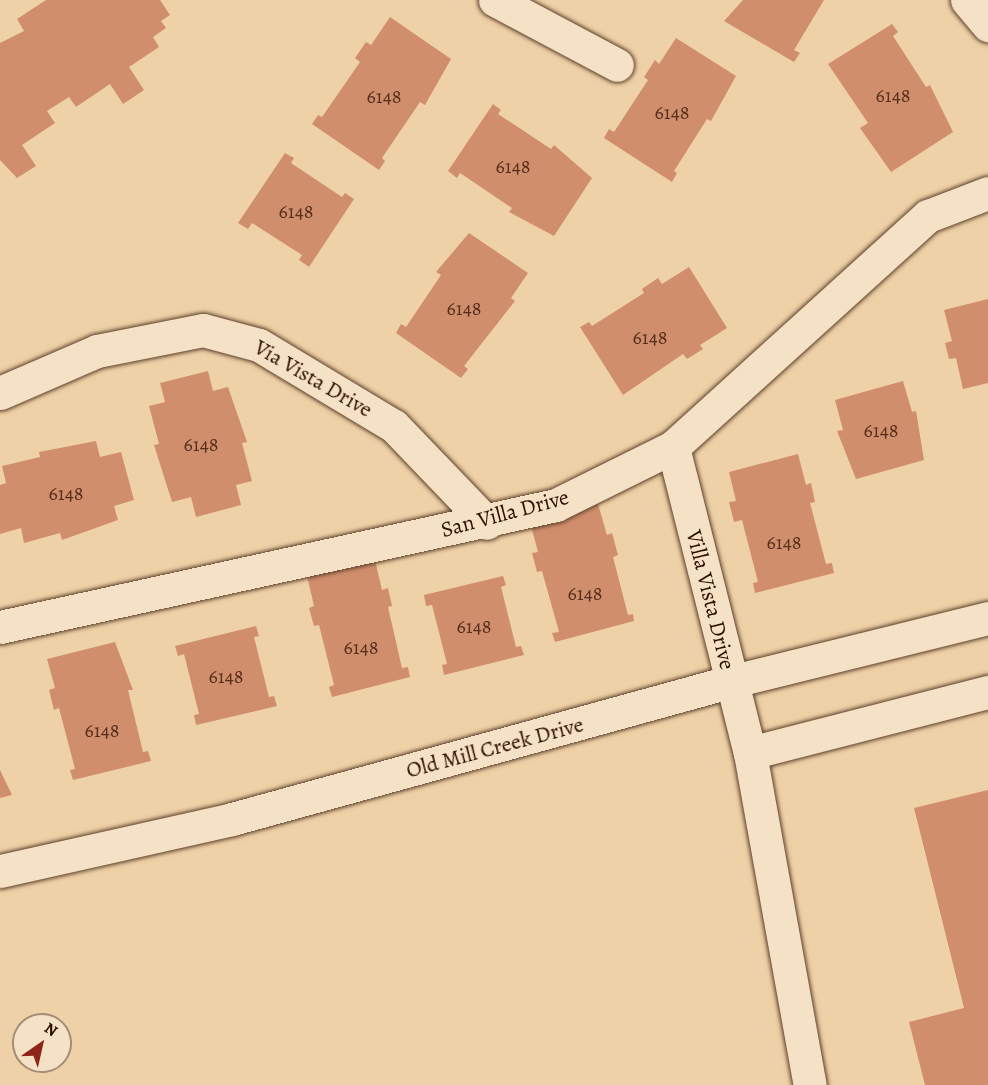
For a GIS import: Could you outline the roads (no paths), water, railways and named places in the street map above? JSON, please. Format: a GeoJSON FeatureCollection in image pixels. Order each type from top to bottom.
{"type":"FeatureCollection","features":[{"type":"Feature","properties":{"kind":"street"},"geometry":{"type":"LineString","coordinates":[[495,0],[617,65]]}},
{"type":"Feature","properties":{"kind":"street"},"geometry":{"type":"LineString","coordinates":[[967,0],[988,25]]}},
{"type":"Feature","properties":{"kind":"street","name":"San Villa Drive"},"geometry":{"type":"LineString","coordinates":[[0,627],[487,523],[556,505],[673,447],[928,216],[988,193]]}},
{"type":"Feature","properties":{"kind":"street","name":"Via Vista Drive"},"geometry":{"type":"LineString","coordinates":[[0,393],[97,351],[203,330],[259,345],[394,426],[487,523]]}},
{"type":"Feature","properties":{"kind":"street","name":"Villa Vista Drive"},"geometry":{"type":"LineString","coordinates":[[673,447],[729,682],[750,753],[810,1085]]}},
{"type":"Feature","properties":{"kind":"street","name":"Old Mill Creek Drive"},"geometry":{"type":"LineString","coordinates":[[0,871],[232,819],[729,682],[988,618]]}},
{"type":"Feature","properties":{"kind":"street"},"geometry":{"type":"LineString","coordinates":[[750,753],[988,692]]}}]}
